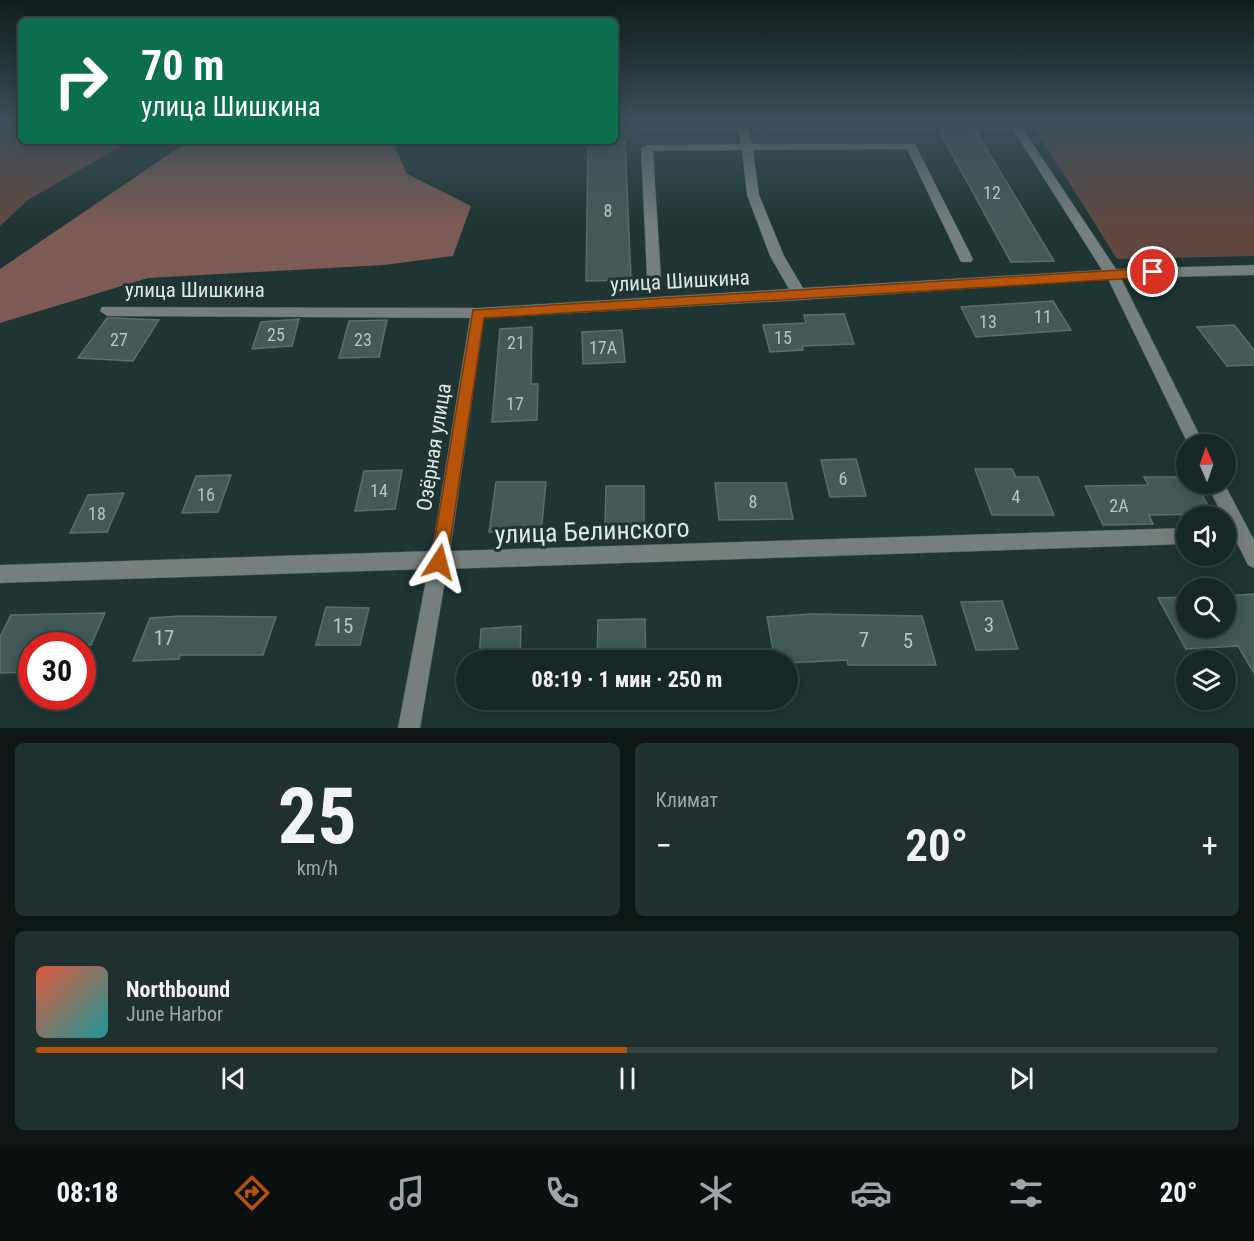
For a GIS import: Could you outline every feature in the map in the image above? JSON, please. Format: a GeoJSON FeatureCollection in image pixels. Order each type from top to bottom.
{"type":"FeatureCollection","features":[{"type":"Feature","properties":{"kind":"street"},"geometry":{"type":"LineString","coordinates":[[647,157],[654,278]]}},
{"type":"Feature","properties":{"kind":"street"},"geometry":{"type":"LineString","coordinates":[[748,157],[753,195],[777,256],[800,295]]}},
{"type":"Feature","properties":{"kind":"street"},"geometry":{"type":"LineString","coordinates":[[916,157],[966,259]]}},
{"type":"Feature","properties":{"kind":"street"},"geometry":{"type":"LineString","coordinates":[[1036,157],[1112,274],[1191,434]]}},
{"type":"Feature","properties":{"kind":"street","name":"улица Шишкина"},"geometry":{"type":"LineString","coordinates":[[107,311],[478,314],[1112,274],[1254,270]]}},
{"type":"Feature","properties":{"kind":"street","name":"Озёрная улица"},"geometry":{"type":"LineString","coordinates":[[409,728],[439,562],[478,314]]}},
{"type":"Feature","properties":{"kind":"street","name":"улица Белинского"},"geometry":{"type":"LineString","coordinates":[[0,574],[439,562],[1176,536]]}},
{"type":"Feature","properties":{"kind":"street"},"geometry":{"type":"LineString","coordinates":[[1236,538],[1254,559]]}},
{"type":"Feature","properties":{"kind":"shaded area"},"geometry":{"type":"Polygon","coordinates":[[[0,157],[102,157],[28,200],[0,226],[0,157]]]}},
{"type":"Feature","properties":{"kind":"shaded area"},"geometry":{"type":"Polygon","coordinates":[[[165,157],[399,157],[407,174],[471,206],[453,256],[384,265],[148,278],[0,323],[0,269],[165,157]]]}},
{"type":"Feature","properties":{"kind":"shaded area"},"geometry":{"type":"Polygon","coordinates":[[[1053,157],[1254,157],[1254,256],[1117,259],[1053,157]]]}},
{"type":"Feature","properties":{"kind":"building"},"geometry":{"type":"Polygon","coordinates":[[[588,157],[626,157],[631,280],[586,281],[588,157]]]}},
{"type":"Feature","properties":{"kind":"building"},"geometry":{"type":"Polygon","coordinates":[[[954,157],[991,157],[1054,261],[1011,262],[954,157]]]}},
{"type":"Feature","properties":{"kind":"building"},"geometry":{"type":"Polygon","coordinates":[[[1053,301],[1071,330],[976,337],[961,307],[1053,301]]]}},
{"type":"Feature","properties":{"kind":"building"},"geometry":{"type":"Polygon","coordinates":[[[844,314],[854,344],[802,346],[803,350],[770,352],[763,325],[806,323],[804,315],[844,314]]]}},
{"type":"Feature","properties":{"kind":"building"},"geometry":{"type":"Polygon","coordinates":[[[107,318],[159,320],[133,361],[78,358],[107,318]]]}},
{"type":"Feature","properties":{"kind":"building"},"geometry":{"type":"Polygon","coordinates":[[[299,319],[292,346],[252,349],[261,322],[299,319]]]}},
{"type":"Feature","properties":{"kind":"building"},"geometry":{"type":"Polygon","coordinates":[[[387,320],[379,357],[339,358],[349,321],[387,320]]]}},
{"type":"Feature","properties":{"kind":"building"},"geometry":{"type":"Polygon","coordinates":[[[1234,325],[1254,350],[1254,365],[1227,366],[1197,327],[1234,325]]]}},
{"type":"Feature","properties":{"kind":"building"},"geometry":{"type":"Polygon","coordinates":[[[532,327],[531,384],[538,384],[537,420],[492,422],[500,329],[532,327]]]}},
{"type":"Feature","properties":{"kind":"building"},"geometry":{"type":"Polygon","coordinates":[[[622,330],[625,362],[583,364],[582,332],[622,330]]]}},
{"type":"Feature","properties":{"kind":"building"},"geometry":{"type":"Polygon","coordinates":[[[856,459],[866,496],[830,497],[821,460],[856,459]]]}},
{"type":"Feature","properties":{"kind":"building"},"geometry":{"type":"Polygon","coordinates":[[[975,469],[1012,469],[1016,477],[1038,477],[1054,515],[992,515],[975,469]]]}},
{"type":"Feature","properties":{"kind":"building"},"geometry":{"type":"Polygon","coordinates":[[[402,470],[395,509],[355,511],[364,471],[402,470]]]}},
{"type":"Feature","properties":{"kind":"building"},"geometry":{"type":"Polygon","coordinates":[[[231,475],[218,512],[182,513],[196,476],[231,475]]]}},
{"type":"Feature","properties":{"kind":"building"},"geometry":{"type":"Polygon","coordinates":[[[1144,477],[1176,477],[1176,494],[1201,494],[1208,506],[1176,506],[1176,515],[1149,515],[1153,524],[1103,525],[1085,486],[1148,485],[1144,477]]]}},
{"type":"Feature","properties":{"kind":"building"},"geometry":{"type":"Polygon","coordinates":[[[496,482],[546,482],[541,533],[489,532],[496,482]]]}},
{"type":"Feature","properties":{"kind":"building"},"geometry":{"type":"Polygon","coordinates":[[[715,483],[786,483],[793,519],[719,520],[715,483]]]}},
{"type":"Feature","properties":{"kind":"building"},"geometry":{"type":"Polygon","coordinates":[[[606,486],[644,486],[644,525],[605,525],[606,486]]]}},
{"type":"Feature","properties":{"kind":"building"},"geometry":{"type":"Polygon","coordinates":[[[124,493],[107,532],[70,533],[88,495],[124,493]]]}},
{"type":"Feature","properties":{"kind":"building"},"geometry":{"type":"Polygon","coordinates":[[[1254,594],[1254,673],[1238,646],[1186,649],[1180,638],[1236,638],[1236,595],[1254,594]]]}},
{"type":"Feature","properties":{"kind":"building"},"geometry":{"type":"Polygon","coordinates":[[[1176,597],[1176,631],[1158,598],[1176,597]]]}},
{"type":"Feature","properties":{"kind":"building"},"geometry":{"type":"Polygon","coordinates":[[[1002,601],[1018,649],[976,650],[961,602],[1002,601]]]}},
{"type":"Feature","properties":{"kind":"building"},"geometry":{"type":"Polygon","coordinates":[[[326,607],[369,608],[360,645],[316,645],[326,607]]]}},
{"type":"Feature","properties":{"kind":"building"},"geometry":{"type":"Polygon","coordinates":[[[105,613],[96,634],[18,632],[18,672],[0,673],[0,637],[11,615],[105,613]]]}},
{"type":"Feature","properties":{"kind":"building"},"geometry":{"type":"Polygon","coordinates":[[[812,614],[922,616],[936,665],[848,665],[847,660],[798,662],[798,650],[773,650],[767,617],[812,614]]]}},
{"type":"Feature","properties":{"kind":"building"},"geometry":{"type":"Polygon","coordinates":[[[276,617],[263,655],[180,655],[179,659],[133,661],[150,618],[276,617]]]}},
{"type":"Feature","properties":{"kind":"building"},"geometry":{"type":"Polygon","coordinates":[[[645,619],[646,650],[597,650],[598,620],[645,619]]]}},
{"type":"Feature","properties":{"kind":"building"},"geometry":{"type":"Polygon","coordinates":[[[521,626],[520,650],[480,650],[481,629],[521,626]]]}},
{"type":"Feature","properties":{"kind":"route"},"geometry":{"type":"LineString","coordinates":[[439,562],[478,314],[1153,272]]}}]}
